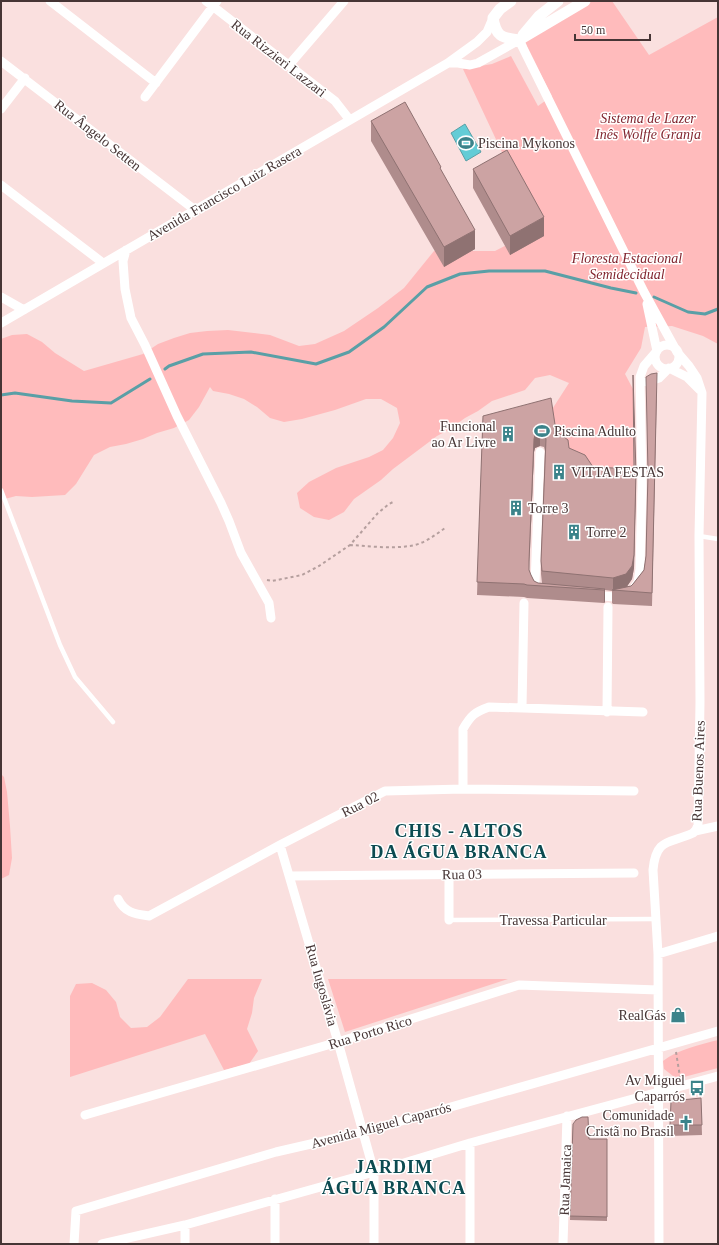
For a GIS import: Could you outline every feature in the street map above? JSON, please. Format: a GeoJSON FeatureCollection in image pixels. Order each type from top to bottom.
{"type":"FeatureCollection","features":[{"type":"Feature","properties":{"kind":"street"},"geometry":{"type":"LineString","coordinates":[[50,1],[156,83]]}},
{"type":"Feature","properties":{"kind":"street"},"geometry":{"type":"LineString","coordinates":[[289,65],[344,1]]}},
{"type":"Feature","properties":{"kind":"street","name":"Avenida Francisco Luiz Rasera"},"geometry":{"type":"LineString","coordinates":[[1,323],[448,62],[477,42],[487,32],[493,18],[500,9],[511,1]]}},
{"type":"Feature","properties":{"kind":"street"},"geometry":{"type":"LineString","coordinates":[[518,40],[539,16],[558,1]]}},
{"type":"Feature","properties":{"kind":"street"},"geometry":{"type":"LineString","coordinates":[[448,62],[470,65],[478,63],[585,1]]}},
{"type":"Feature","properties":{"kind":"street"},"geometry":{"type":"LineString","coordinates":[[145,98],[212,3]]}},
{"type":"Feature","properties":{"kind":"street","name":"Rua Rizzieri Lazzari"},"geometry":{"type":"LineString","coordinates":[[212,3],[335,101],[349,119]]}},
{"type":"Feature","properties":{"kind":"street"},"geometry":{"type":"LineString","coordinates":[[493,18],[494,26],[498,34],[507,39],[518,40]]}},
{"type":"Feature","properties":{"kind":"street","name":"Rua Buenos Aires"},"geometry":{"type":"LineString","coordinates":[[518,40],[644,292],[677,352],[697,378],[702,392],[699,536],[700,710],[698,824],[695,831],[691,834],[664,843],[659,848],[653,870],[658,954],[659,1244]]}},
{"type":"Feature","properties":{"kind":"street","name":"Rua Ângelo Setten"},"geometry":{"type":"LineString","coordinates":[[1,61],[195,210]]}},
{"type":"Feature","properties":{"kind":"street"},"geometry":{"type":"LineString","coordinates":[[1,109],[25,78]]}},
{"type":"Feature","properties":{"kind":"street"},"geometry":{"type":"LineString","coordinates":[[1,185],[103,263]]}},
{"type":"Feature","properties":{"kind":"street"},"geometry":{"type":"LineString","coordinates":[[126,250],[123,261],[125,289],[131,318],[145,345],[177,416],[221,503],[241,553],[269,603],[271,618]]}},
{"type":"Feature","properties":{"kind":"street","name":"Rua Buenos Aires"},"geometry":{"type":"LineString","coordinates":[[644,292],[657,351],[655,354],[656,362],[662,367],[669,368],[687,377],[702,392]]}},
{"type":"Feature","properties":{"kind":"street"},"geometry":{"type":"LineString","coordinates":[[1,297],[24,310]]}},
{"type":"Feature","properties":{"kind":"street"},"geometry":{"type":"LineString","coordinates":[[584,594],[614,597],[629,593],[638,582],[640,568],[641,510],[640,388],[640,377],[644,366],[659,348],[666,345],[672,347],[677,352],[677,362],[659,378],[650,380],[640,388]]}},
{"type":"Feature","properties":{"kind":"street"},"geometry":{"type":"LineString","coordinates":[[540,452],[535,584],[539,590],[546,590]]}},
{"type":"Feature","properties":{"kind":"street"},"geometry":{"type":"LineString","coordinates":[[522,708],[524,603]]}},
{"type":"Feature","properties":{"kind":"street"},"geometry":{"type":"LineString","coordinates":[[607,712],[608,607]]}},
{"type":"Feature","properties":{"kind":"street"},"geometry":{"type":"LineString","coordinates":[[463,789],[463,729],[468,720],[476,711],[489,707],[643,712]]}},
{"type":"Feature","properties":{"kind":"street","name":"Rua 02"},"geometry":{"type":"LineString","coordinates":[[118,899],[121,906],[133,914],[149,916],[280,845],[385,791],[463,789],[634,791]]}},
{"type":"Feature","properties":{"kind":"street"},"geometry":{"type":"LineString","coordinates":[[695,831],[718,826]]}},
{"type":"Feature","properties":{"kind":"street","name":"Rua Iugoslávia"},"geometry":{"type":"LineString","coordinates":[[280,845],[338,1042],[374,1172],[374,1244]]}},
{"type":"Feature","properties":{"kind":"street","name":"Rua 03"},"geometry":{"type":"LineString","coordinates":[[290,876],[634,873]]}},
{"type":"Feature","properties":{"kind":"street"},"geometry":{"type":"LineString","coordinates":[[449,874],[449,920]]}},
{"type":"Feature","properties":{"kind":"street"},"geometry":{"type":"LineString","coordinates":[[658,954],[718,936]]}},
{"type":"Feature","properties":{"kind":"street","name":"Rua Porto Rico"},"geometry":{"type":"LineString","coordinates":[[85,1115],[338,1042],[519,985],[658,990]]}},
{"type":"Feature","properties":{"kind":"street","name":"Avenida Miguel Caparrós"},"geometry":{"type":"LineString","coordinates":[[74,1244],[76,1211],[276,1152],[363,1132],[718,1031]]}},
{"type":"Feature","properties":{"kind":"street"},"geometry":{"type":"LineString","coordinates":[[102,1244],[185,1225],[374,1172],[470,1143],[718,1076]]}},
{"type":"Feature","properties":{"kind":"street","name":"Rua Jamaica"},"geometry":{"type":"LineString","coordinates":[[563,1244],[567,1116]]}},
{"type":"Feature","properties":{"kind":"street"},"geometry":{"type":"LineString","coordinates":[[470,1143],[470,1244]]}},
{"type":"Feature","properties":{"kind":"street"},"geometry":{"type":"LineString","coordinates":[[275,1199],[275,1244]]}},
{"type":"Feature","properties":{"kind":"street"},"geometry":{"type":"LineString","coordinates":[[185,1225],[185,1244]]}},
{"type":"Feature","properties":{"kind":"lane"},"geometry":{"type":"LineString","coordinates":[[1,490],[60,645],[75,677],[113,722]]}},
{"type":"Feature","properties":{"kind":"lane"},"geometry":{"type":"LineString","coordinates":[[699,536],[718,539]]}},
{"type":"Feature","properties":{"kind":"lane","name":"Travessa Particular"},"geometry":{"type":"LineString","coordinates":[[449,920],[657,919]]}},
{"type":"Feature","properties":{"kind":"path"},"geometry":{"type":"LineString","coordinates":[[250,571],[262,579],[272,581],[302,575],[319,566],[350,545],[378,514],[388,504],[393,502]]}},
{"type":"Feature","properties":{"kind":"path"},"geometry":{"type":"LineString","coordinates":[[350,545],[382,547],[410,546],[434,536],[445,528]]}},
{"type":"Feature","properties":{"kind":"path"},"geometry":{"type":"LineString","coordinates":[[675,1043],[681,1086]]}},
{"type":"Feature","properties":{"kind":"green space"},"geometry":{"type":"Polygon","coordinates":[[[591,1],[612,1],[649,55],[718,17],[718,344],[703,336],[672,326],[645,327],[641,348],[625,374],[633,389],[634,482],[593,480],[556,445],[551,411],[569,383],[550,375],[535,378],[525,390],[492,401],[437,436],[354,499],[344,512],[329,520],[314,517],[300,508],[297,493],[309,482],[336,468],[369,457],[383,450],[393,438],[400,423],[397,408],[381,399],[366,399],[335,410],[302,419],[284,422],[270,418],[257,407],[244,399],[213,391],[210,387],[199,407],[189,420],[174,428],[143,439],[110,447],[94,455],[76,484],[65,495],[32,497],[16,496],[1,500],[1,339],[12,335],[27,334],[42,342],[55,353],[84,371],[143,354],[158,344],[174,338],[190,333],[207,331],[228,330],[270,335],[299,346],[315,344],[344,331],[404,288],[434,251],[495,251],[538,229],[463,69],[492,64],[511,56],[538,106],[552,96],[528,50],[525,40],[591,1]]]}},
{"type":"Feature","properties":{"kind":"green space"},"geometry":{"type":"Polygon","coordinates":[[[1,774],[4,777],[7,792],[12,858],[9,875],[1,879],[1,774]]]}},
{"type":"Feature","properties":{"kind":"green space"},"geometry":{"type":"Polygon","coordinates":[[[188,979],[262,979],[254,998],[252,1013],[247,1029],[258,1051],[249,1064],[224,1070],[205,1034],[70,1077],[70,996],[76,984],[92,983],[106,990],[116,1002],[120,1017],[131,1028],[147,1027],[160,1017],[188,979]]]}},
{"type":"Feature","properties":{"kind":"green space"},"geometry":{"type":"Polygon","coordinates":[[[328,979],[508,979],[345,1032],[328,979]]]}},
{"type":"Feature","properties":{"kind":"green space"},"geometry":{"type":"Polygon","coordinates":[[[718,1040],[718,1068],[680,1078],[673,1076],[664,1069],[663,1061],[676,1053],[718,1040]]]}},
{"type":"Feature","properties":{"kind":"water","name":"Piscina Mykonos"},"geometry":{"type":"Polygon","coordinates":[[[465,124],[481,152],[466,161],[451,133],[465,124]]]}},
{"type":"Feature","properties":{"kind":"building"},"geometry":{"type":"Polygon","coordinates":[[[405,102],[475,230],[444,247],[371,121],[405,102]]]}},
{"type":"Feature","properties":{"kind":"building"},"geometry":{"type":"Polygon","coordinates":[[[507,150],[544,217],[510,236],[473,169],[507,150]]]}},
{"type":"Feature","properties":{"kind":"building"},"geometry":{"type":"Polygon","coordinates":[[[657,373],[652,593],[612,590],[631,586],[644,570],[646,556],[648,473],[646,377],[657,373]]]}},
{"type":"Feature","properties":{"kind":"building"},"geometry":{"type":"Polygon","coordinates":[[[633,375],[636,473],[634,555],[632,566],[626,574],[613,578],[542,571],[541,561],[546,439],[544,434],[540,433],[535,435],[534,439],[529,561],[529,570],[531,575],[534,581],[538,583],[605,589],[477,582],[483,416],[551,398],[556,431],[568,440],[569,448],[585,455],[593,467],[634,469],[633,375]]]}},
{"type":"Feature","properties":{"kind":"building"},"geometry":{"type":"Polygon","coordinates":[[[701,1098],[702,1125],[670,1125],[671,1101],[701,1098]]]}},
{"type":"Feature","properties":{"kind":"building"},"geometry":{"type":"Polygon","coordinates":[[[582,1117],[588,1117],[589,1139],[607,1139],[607,1217],[570,1216],[573,1124],[576,1120],[582,1117]]]}},
{"type":"Feature","properties":{"kind":"waterway"},"geometry":{"type":"LineString","coordinates":[[165,369],[169,366],[203,354],[251,352],[316,364],[349,352],[384,327],[427,287],[460,274],[489,271],[545,271],[636,293]]}},
{"type":"Feature","properties":{"kind":"waterway"},"geometry":{"type":"LineString","coordinates":[[654,297],[688,312],[705,314],[718,309]]}},
{"type":"Feature","properties":{"kind":"waterway"},"geometry":{"type":"LineString","coordinates":[[1,395],[15,393],[72,401],[111,403],[150,379]]}},
{"type":"Feature","properties":{"kind":"place","name":"Piscina Mykonos"},"geometry":{"type":"Point","coordinates":[466,143]}},
{"type":"Feature","properties":{"kind":"place","name":"Piscina Adulto"},"geometry":{"type":"Point","coordinates":[542,431]}},
{"type":"Feature","properties":{"kind":"place","name":"Funcional ao Ar Livre"},"geometry":{"type":"Point","coordinates":[508,434]}},
{"type":"Feature","properties":{"kind":"place","name":"VITTA FESTAS"},"geometry":{"type":"Point","coordinates":[559,472]}},
{"type":"Feature","properties":{"kind":"place","name":"Torre 3"},"geometry":{"type":"Point","coordinates":[516,508]}},
{"type":"Feature","properties":{"kind":"place","name":"Torre 2"},"geometry":{"type":"Point","coordinates":[574,532]}},
{"type":"Feature","properties":{"kind":"place","name":"RealGás"},"geometry":{"type":"Point","coordinates":[678,1015]}},
{"type":"Feature","properties":{"kind":"place","name":"Av Miguel Caparrós"},"geometry":{"type":"Point","coordinates":[697,1088]}},
{"type":"Feature","properties":{"kind":"place","name":"Comunidade Cristã no Brasil"},"geometry":{"type":"Point","coordinates":[686,1123]}},
{"type":"Feature","properties":{"kind":"district","name":"CHIS - ALTOS DA ÁGUA BRANCA"},"geometry":{"type":"Point","coordinates":[459,841]}},
{"type":"Feature","properties":{"kind":"district","name":"JARDIM ÁGUA BRANCA"},"geometry":{"type":"Point","coordinates":[394,1177]}},
{"type":"Feature","properties":{"kind":"park label","name":"Sistema de Lazer Inês Wolffe Granja"},"geometry":{"type":"Point","coordinates":[648,126]}},
{"type":"Feature","properties":{"kind":"park label","name":"Floresta Estacional Semidecidual"},"geometry":{"type":"Point","coordinates":[627,266]}}]}
